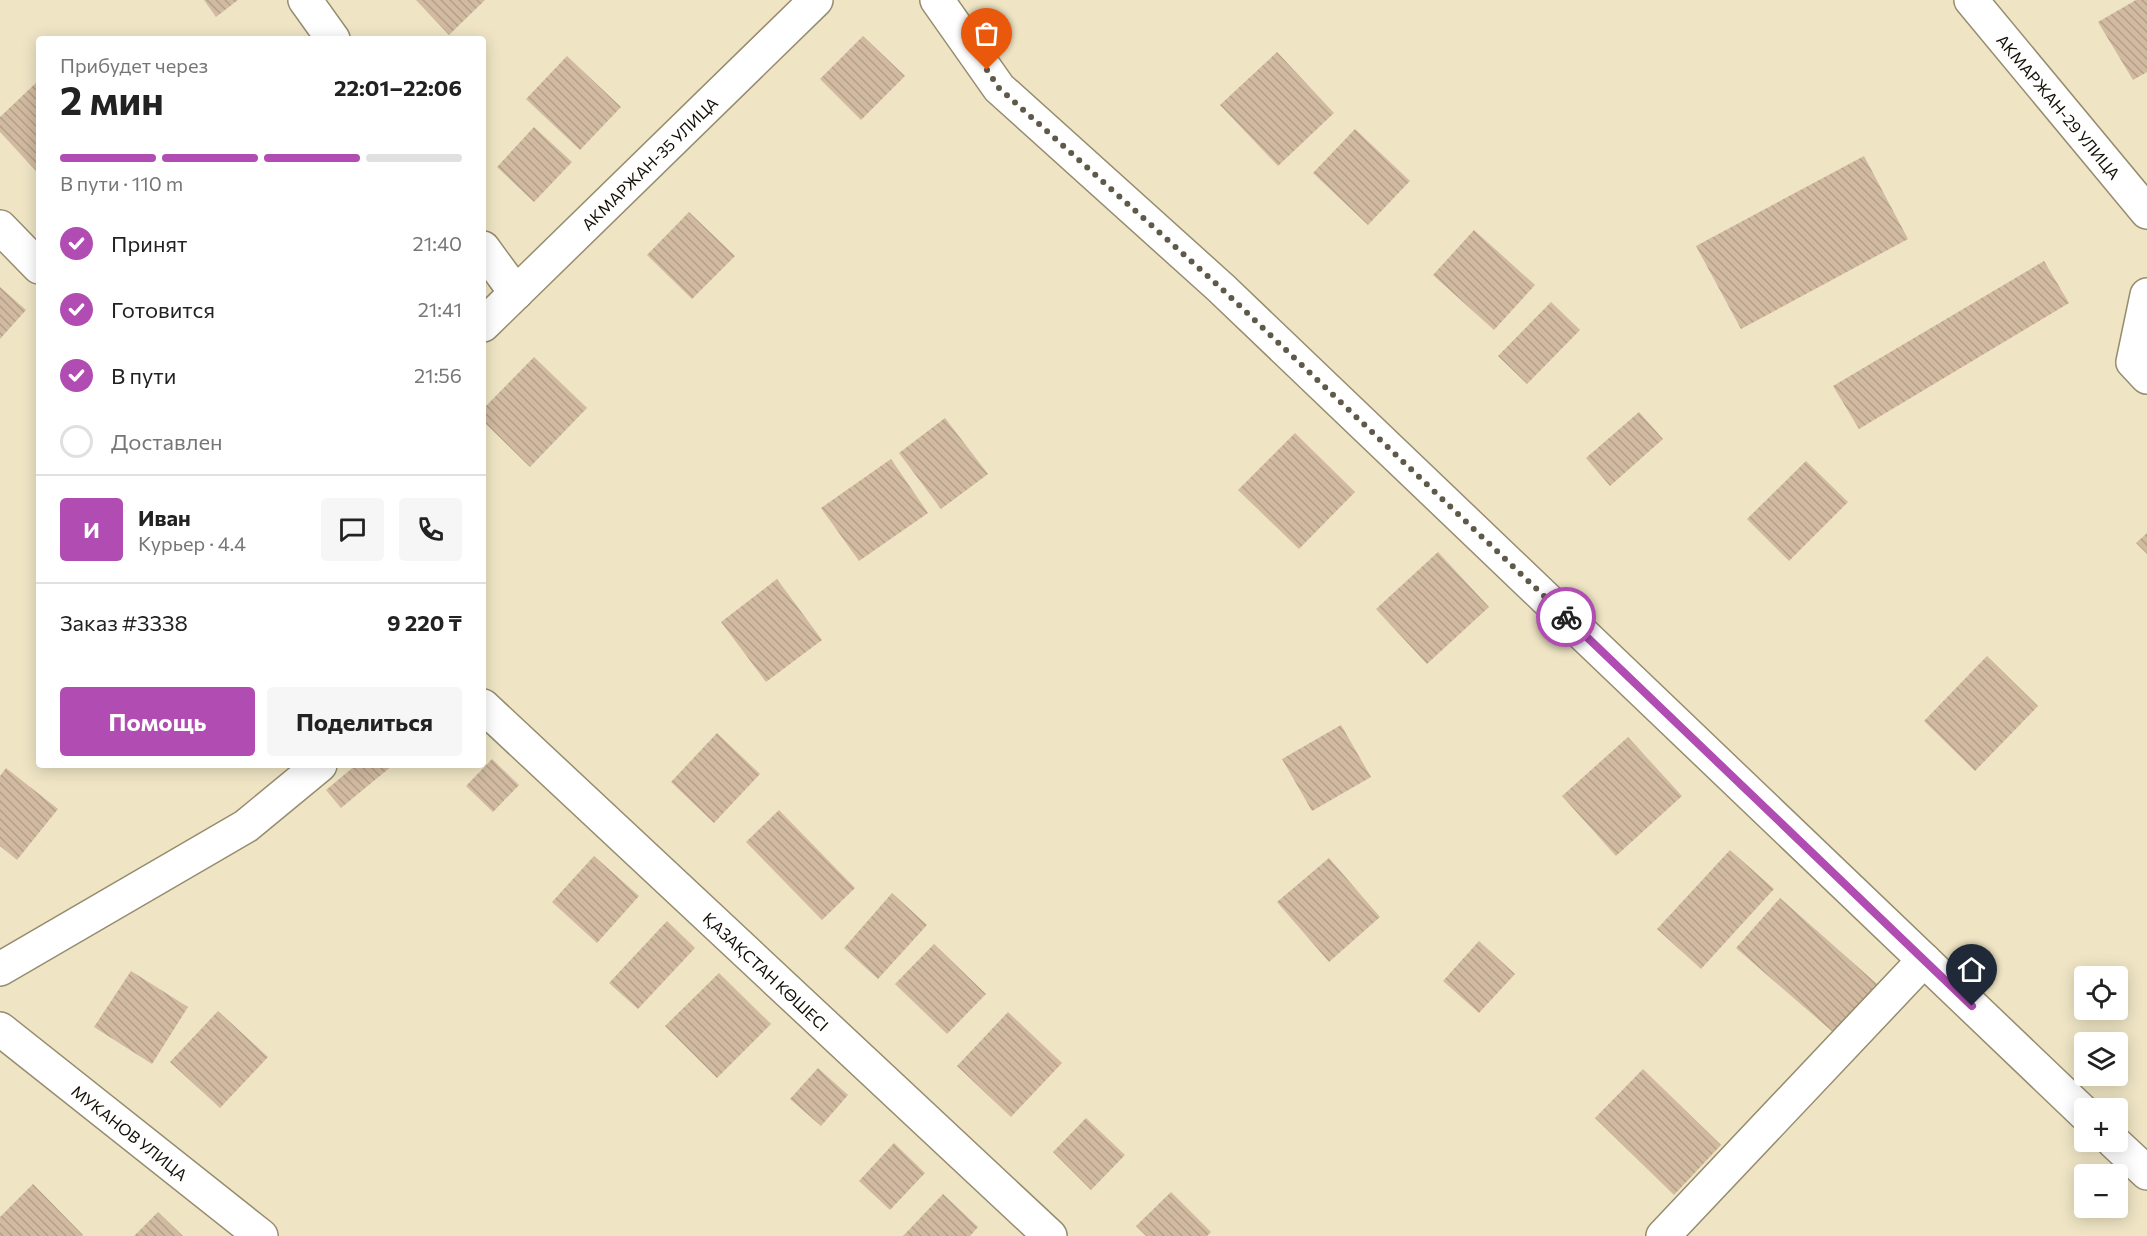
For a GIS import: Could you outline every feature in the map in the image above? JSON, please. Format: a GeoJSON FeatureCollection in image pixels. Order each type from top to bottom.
{"type":"FeatureCollection","features":[{"type":"Feature","properties":{"kind":"street"},"geometry":{"type":"LineString","coordinates":[[305,0],[331,36]]}},
{"type":"Feature","properties":{"kind":"street","name":"АКМАРЖАН-35 УЛИЦА"},"geometry":{"type":"LineString","coordinates":[[486,322],[816,0]]}},
{"type":"Feature","properties":{"kind":"street"},"geometry":{"type":"LineString","coordinates":[[937,0],[999,88],[1221,288],[2074,1103]]}},
{"type":"Feature","properties":{"kind":"street","name":"АКМАРЖАН-29 УЛИЦА"},"geometry":{"type":"LineString","coordinates":[[1971,0],[2147,212]]}},
{"type":"Feature","properties":{"kind":"street"},"geometry":{"type":"LineString","coordinates":[[0,227],[36,264]]}},
{"type":"Feature","properties":{"kind":"street"},"geometry":{"type":"LineString","coordinates":[[486,252],[516,293]]}},
{"type":"Feature","properties":{"kind":"street"},"geometry":{"type":"LineString","coordinates":[[2147,295],[2133,362],[2147,377]]}},
{"type":"Feature","properties":{"kind":"street","name":"ҚАЗАҚСТАН КӨШЕСІ"},"geometry":{"type":"LineString","coordinates":[[486,709],[1050,1236]]}},
{"type":"Feature","properties":{"kind":"street"},"geometry":{"type":"LineString","coordinates":[[0,969],[246,826],[316,768]]}},
{"type":"Feature","properties":{"kind":"street"},"geometry":{"type":"LineString","coordinates":[[1663,1236],[1924,960]]}},
{"type":"Feature","properties":{"kind":"street","name":"МУКАНОВ УЛИЦА"},"geometry":{"type":"LineString","coordinates":[[0,1029],[261,1236]]}},
{"type":"Feature","properties":{"kind":"street"},"geometry":{"type":"LineString","coordinates":[[2125,1152],[2147,1173]]}},
{"type":"Feature","properties":{"kind":"building"},"geometry":{"type":"Polygon","coordinates":[[[204,0],[238,0],[216,17],[204,0]]]}},
{"type":"Feature","properties":{"kind":"building"},"geometry":{"type":"Polygon","coordinates":[[[416,0],[485,0],[449,35],[416,0]]]}},
{"type":"Feature","properties":{"kind":"building"},"geometry":{"type":"Polygon","coordinates":[[[2136,0],[2147,0],[2147,72],[2133,80],[2098,22],[2136,0]]]}},
{"type":"Feature","properties":{"kind":"building"},"geometry":{"type":"Polygon","coordinates":[[[863,36],[905,76],[861,120],[820,79],[863,36]]]}},
{"type":"Feature","properties":{"kind":"building"},"geometry":{"type":"Polygon","coordinates":[[[1277,52],[1334,113],[1278,166],[1220,105],[1277,52]]]}},
{"type":"Feature","properties":{"kind":"building"},"geometry":{"type":"Polygon","coordinates":[[[567,56],[621,107],[580,150],[526,99],[567,56]]]}},
{"type":"Feature","properties":{"kind":"building"},"geometry":{"type":"Polygon","coordinates":[[[36,83],[36,171],[0,132],[0,117],[36,83]]]}},
{"type":"Feature","properties":{"kind":"building"},"geometry":{"type":"Polygon","coordinates":[[[534,127],[572,162],[534,202],[497,167],[534,127]]]}},
{"type":"Feature","properties":{"kind":"building"},"geometry":{"type":"Polygon","coordinates":[[[1355,129],[1410,181],[1368,225],[1313,173],[1355,129]]]}},
{"type":"Feature","properties":{"kind":"building"},"geometry":{"type":"Polygon","coordinates":[[[1864,156],[1908,239],[1741,329],[1696,246],[1864,156]]]}},
{"type":"Feature","properties":{"kind":"building"},"geometry":{"type":"Polygon","coordinates":[[[689,212],[735,256],[692,299],[647,255],[689,212]]]}},
{"type":"Feature","properties":{"kind":"building"},"geometry":{"type":"Polygon","coordinates":[[[1474,230],[1535,285],[1494,330],[1433,275],[1474,230]]]}},
{"type":"Feature","properties":{"kind":"building"},"geometry":{"type":"Polygon","coordinates":[[[2044,261],[2069,303],[1859,429],[1833,386],[2044,261]]]}},
{"type":"Feature","properties":{"kind":"building"},"geometry":{"type":"Polygon","coordinates":[[[0,287],[26,310],[0,339],[0,287]]]}},
{"type":"Feature","properties":{"kind":"building"},"geometry":{"type":"Polygon","coordinates":[[[1551,302],[1580,330],[1527,384],[1498,356],[1551,302]]]}},
{"type":"Feature","properties":{"kind":"building"},"geometry":{"type":"Polygon","coordinates":[[[534,357],[587,408],[530,467],[486,424],[486,406],[534,357]]]}},
{"type":"Feature","properties":{"kind":"building"},"geometry":{"type":"Polygon","coordinates":[[[1639,412],[1663,439],[1610,486],[1586,458],[1639,412]]]}},
{"type":"Feature","properties":{"kind":"building"},"geometry":{"type":"Polygon","coordinates":[[[945,418],[988,474],[941,509],[899,453],[945,418]]]}},
{"type":"Feature","properties":{"kind":"building"},"geometry":{"type":"Polygon","coordinates":[[[1295,433],[1355,492],[1299,549],[1238,490],[1295,433]]]}},
{"type":"Feature","properties":{"kind":"building"},"geometry":{"type":"Polygon","coordinates":[[[891,459],[928,513],[859,561],[821,508],[891,459]]]}},
{"type":"Feature","properties":{"kind":"building"},"geometry":{"type":"Polygon","coordinates":[[[1806,461],[1848,502],[1789,561],[1747,519],[1806,461]]]}},
{"type":"Feature","properties":{"kind":"building"},"geometry":{"type":"Polygon","coordinates":[[[2147,533],[2147,554],[2136,543],[2147,533]]]}},
{"type":"Feature","properties":{"kind":"building"},"geometry":{"type":"Polygon","coordinates":[[[1438,552],[1489,607],[1427,664],[1376,609],[1438,552]]]}},
{"type":"Feature","properties":{"kind":"building"},"geometry":{"type":"Polygon","coordinates":[[[777,579],[822,640],[766,682],[721,622],[777,579]]]}},
{"type":"Feature","properties":{"kind":"building"},"geometry":{"type":"Polygon","coordinates":[[[1987,656],[2038,706],[1975,771],[1924,721],[1987,656]]]}},
{"type":"Feature","properties":{"kind":"building"},"geometry":{"type":"Polygon","coordinates":[[[1341,725],[1371,777],[1312,811],[1282,759],[1341,725]]]}},
{"type":"Feature","properties":{"kind":"building"},"geometry":{"type":"Polygon","coordinates":[[[717,733],[760,774],[714,823],[671,782],[717,733]]]}},
{"type":"Feature","properties":{"kind":"building"},"geometry":{"type":"Polygon","coordinates":[[[1628,737],[1682,796],[1616,856],[1562,796],[1628,737]]]}},
{"type":"Feature","properties":{"kind":"building"},"geometry":{"type":"Polygon","coordinates":[[[492,759],[519,785],[493,812],[466,786],[486,768],[492,759]]]}},
{"type":"Feature","properties":{"kind":"building"},"geometry":{"type":"Polygon","coordinates":[[[6,768],[58,809],[17,860],[0,846],[0,776],[6,768]]]}},
{"type":"Feature","properties":{"kind":"building"},"geometry":{"type":"Polygon","coordinates":[[[352,768],[389,768],[341,808],[326,790],[352,768]]]}},
{"type":"Feature","properties":{"kind":"building"},"geometry":{"type":"Polygon","coordinates":[[[779,810],[855,888],[822,920],[746,842],[779,810]]]}},
{"type":"Feature","properties":{"kind":"building"},"geometry":{"type":"Polygon","coordinates":[[[1730,850],[1774,889],[1701,969],[1657,929],[1730,850]]]}},
{"type":"Feature","properties":{"kind":"building"},"geometry":{"type":"Polygon","coordinates":[[[594,856],[639,896],[597,943],[552,902],[594,856]]]}},
{"type":"Feature","properties":{"kind":"building"},"geometry":{"type":"Polygon","coordinates":[[[1329,858],[1380,917],[1329,962],[1277,902],[1329,858]]]}},
{"type":"Feature","properties":{"kind":"building"},"geometry":{"type":"Polygon","coordinates":[[[892,893],[927,925],[878,979],[844,948],[892,893]]]}},
{"type":"Feature","properties":{"kind":"building"},"geometry":{"type":"Polygon","coordinates":[[[1780,898],[1877,984],[1834,1033],[1736,948],[1780,898]]]}},
{"type":"Feature","properties":{"kind":"building"},"geometry":{"type":"Polygon","coordinates":[[[667,921],[695,948],[638,1009],[609,983],[667,921]]]}},
{"type":"Feature","properties":{"kind":"building"},"geometry":{"type":"Polygon","coordinates":[[[1479,941],[1515,974],[1479,1013],[1443,981],[1479,941]]]}},
{"type":"Feature","properties":{"kind":"building"},"geometry":{"type":"Polygon","coordinates":[[[934,944],[986,994],[947,1034],[895,984],[934,944]]]}},
{"type":"Feature","properties":{"kind":"building"},"geometry":{"type":"Polygon","coordinates":[[[131,971],[188,1007],[152,1064],[94,1027],[131,971]]]}},
{"type":"Feature","properties":{"kind":"building"},"geometry":{"type":"Polygon","coordinates":[[[719,973],[771,1024],[717,1078],[665,1026],[719,973]]]}},
{"type":"Feature","properties":{"kind":"building"},"geometry":{"type":"Polygon","coordinates":[[[218,1011],[268,1057],[220,1108],[170,1062],[218,1011]]]}},
{"type":"Feature","properties":{"kind":"building"},"geometry":{"type":"Polygon","coordinates":[[[1008,1012],[1062,1063],[1011,1117],[957,1066],[1008,1012]]]}},
{"type":"Feature","properties":{"kind":"building"},"geometry":{"type":"Polygon","coordinates":[[[818,1068],[848,1095],[821,1126],[790,1099],[818,1068]]]}},
{"type":"Feature","properties":{"kind":"building"},"geometry":{"type":"Polygon","coordinates":[[[1643,1069],[1721,1145],[1674,1195],[1595,1118],[1643,1069]]]}},
{"type":"Feature","properties":{"kind":"building"},"geometry":{"type":"Polygon","coordinates":[[[1086,1118],[1125,1155],[1091,1190],[1053,1152],[1086,1118]]]}},
{"type":"Feature","properties":{"kind":"building"},"geometry":{"type":"Polygon","coordinates":[[[894,1143],[925,1173],[890,1210],[859,1181],[894,1143]]]}},
{"type":"Feature","properties":{"kind":"building"},"geometry":{"type":"Polygon","coordinates":[[[33,1184],[82,1236],[0,1236],[0,1217],[33,1184]]]}},
{"type":"Feature","properties":{"kind":"building"},"geometry":{"type":"Polygon","coordinates":[[[1171,1192],[1211,1232],[1207,1236],[1146,1236],[1136,1226],[1171,1192]]]}},
{"type":"Feature","properties":{"kind":"building"},"geometry":{"type":"Polygon","coordinates":[[[943,1194],[978,1227],[970,1236],[903,1236],[943,1194]]]}},
{"type":"Feature","properties":{"kind":"building"},"geometry":{"type":"Polygon","coordinates":[[[158,1212],[183,1236],[134,1236],[158,1212]]]}},
{"type":"Feature","properties":{"kind":"way so far"},"geometry":{"type":"LineString","coordinates":[[987,70],[999,88],[1221,288],[1566,617]]}},
{"type":"Feature","properties":{"kind":"route"},"geometry":{"type":"LineString","coordinates":[[1566,617],[1972,1006]]}}]}
